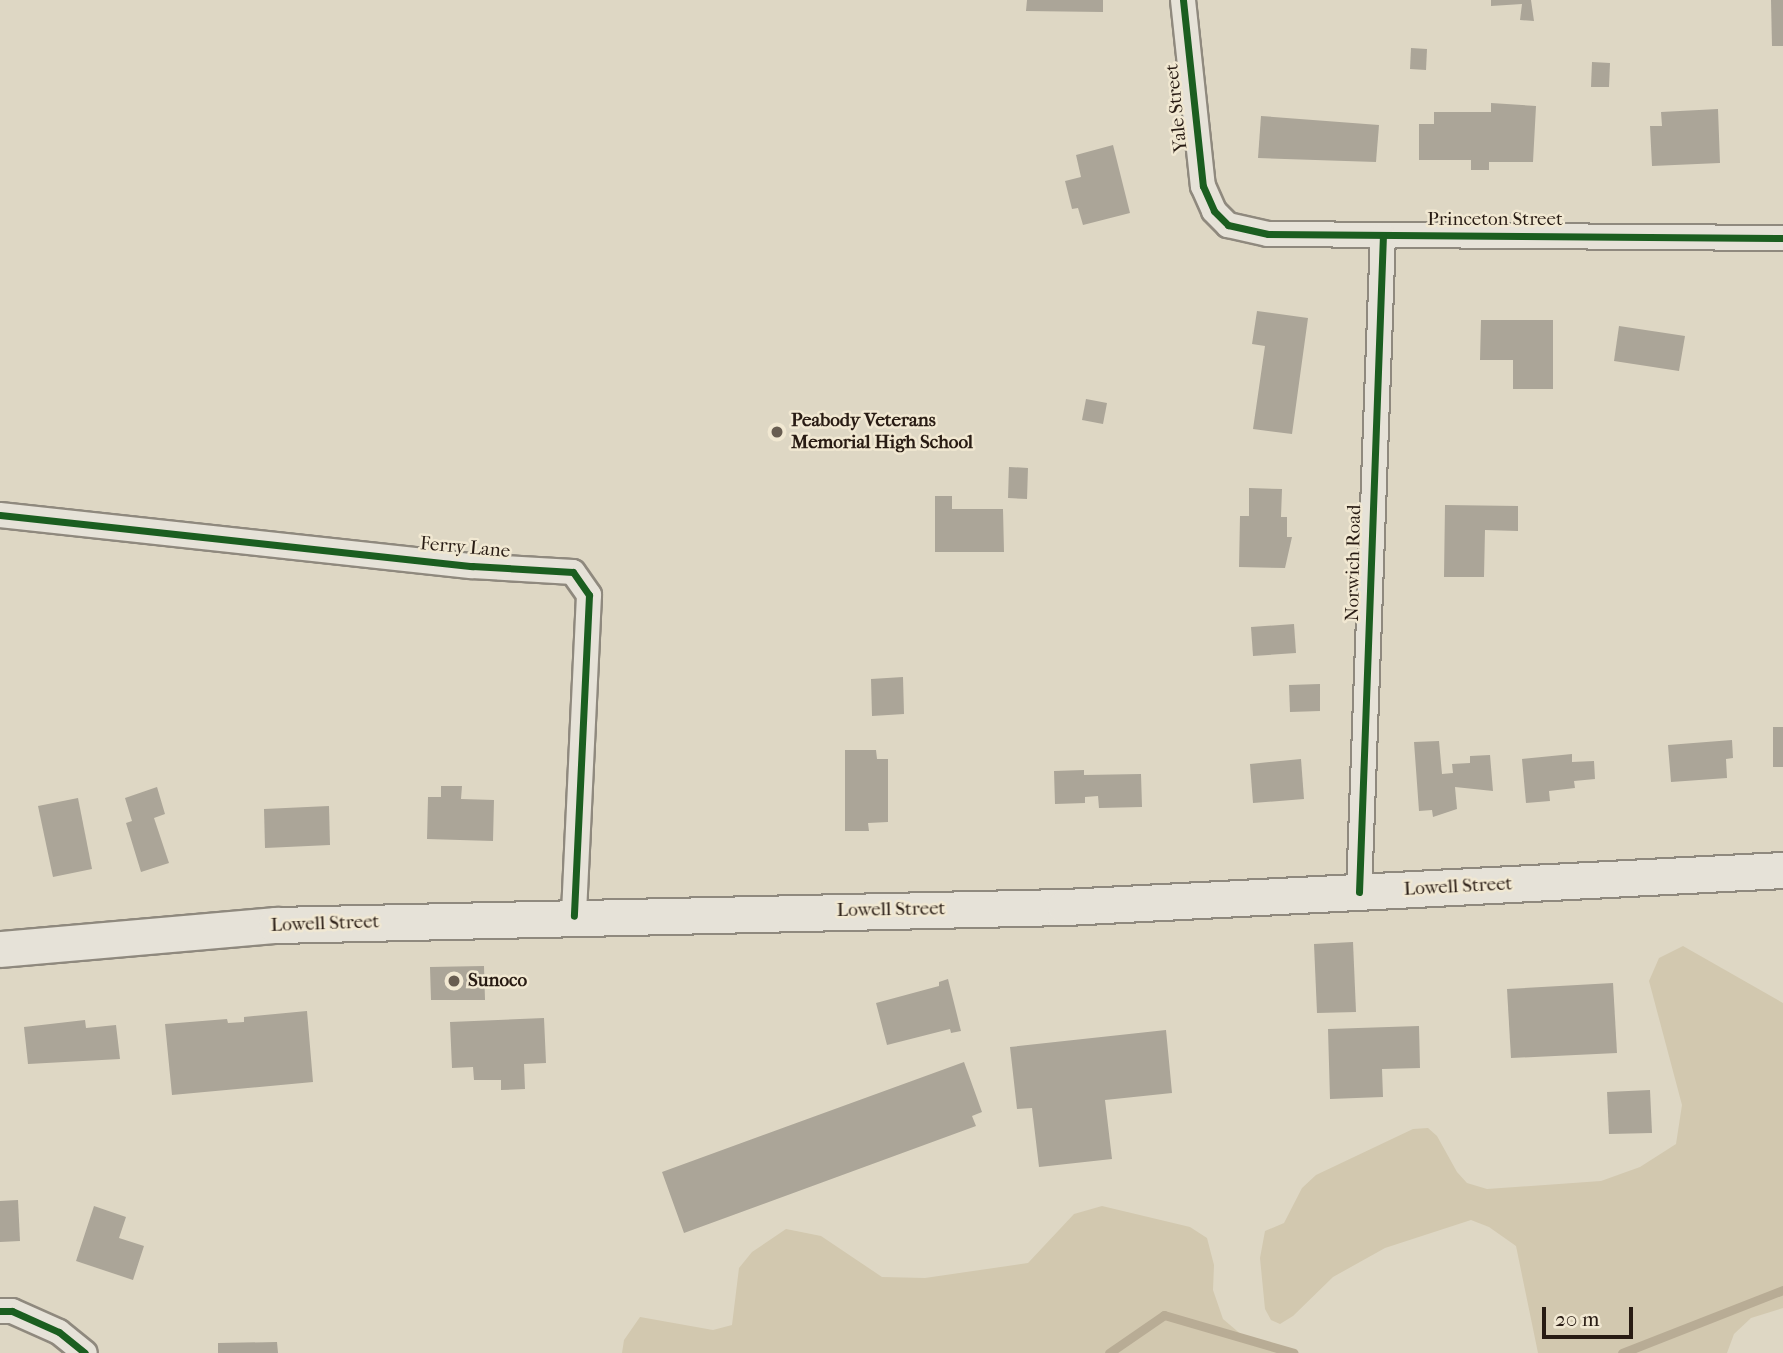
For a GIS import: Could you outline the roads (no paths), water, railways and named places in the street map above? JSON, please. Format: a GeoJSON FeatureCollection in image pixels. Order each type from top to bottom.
{"type":"FeatureCollection","features":[{"type":"Feature","properties":{"kind":"main road","name":"Lowell Street"},"geometry":{"type":"LineString","coordinates":[[0,949],[275,925],[574,916],[1065,907],[1783,870]]}},
{"type":"Feature","properties":{"kind":"street","name":"Yale Street"},"geometry":{"type":"LineString","coordinates":[[1184,0],[1198,159],[1214,211]]}},
{"type":"Feature","properties":{"kind":"street","name":"Princeton Street"},"geometry":{"type":"LineString","coordinates":[[1214,211],[1228,225],[1268,234],[1783,238]]}},
{"type":"Feature","properties":{"kind":"street","name":"Norwich Road"},"geometry":{"type":"LineString","coordinates":[[1359,892],[1383,235]]}},
{"type":"Feature","properties":{"kind":"street","name":"Ferry Lane"},"geometry":{"type":"LineString","coordinates":[[3,520],[472,566],[573,572],[589,595],[574,916]]}},
{"type":"Feature","properties":{"kind":"street"},"geometry":{"type":"LineString","coordinates":[[0,1311],[12,1311],[59,1332],[86,1353]]}},
{"type":"Feature","properties":{"kind":"waterway"},"geometry":{"type":"LineString","coordinates":[[1622,1353],[1783,1290]]}},
{"type":"Feature","properties":{"kind":"waterway"},"geometry":{"type":"LineString","coordinates":[[1109,1353],[1164,1315],[1294,1353]]}},
{"type":"Feature","properties":{"kind":"place","name":"Peabody Veterans Memorial High School"},"geometry":{"type":"Point","coordinates":[777,432]}},
{"type":"Feature","properties":{"kind":"place","name":"Sunoco"},"geometry":{"type":"Point","coordinates":[454,981]}}]}
